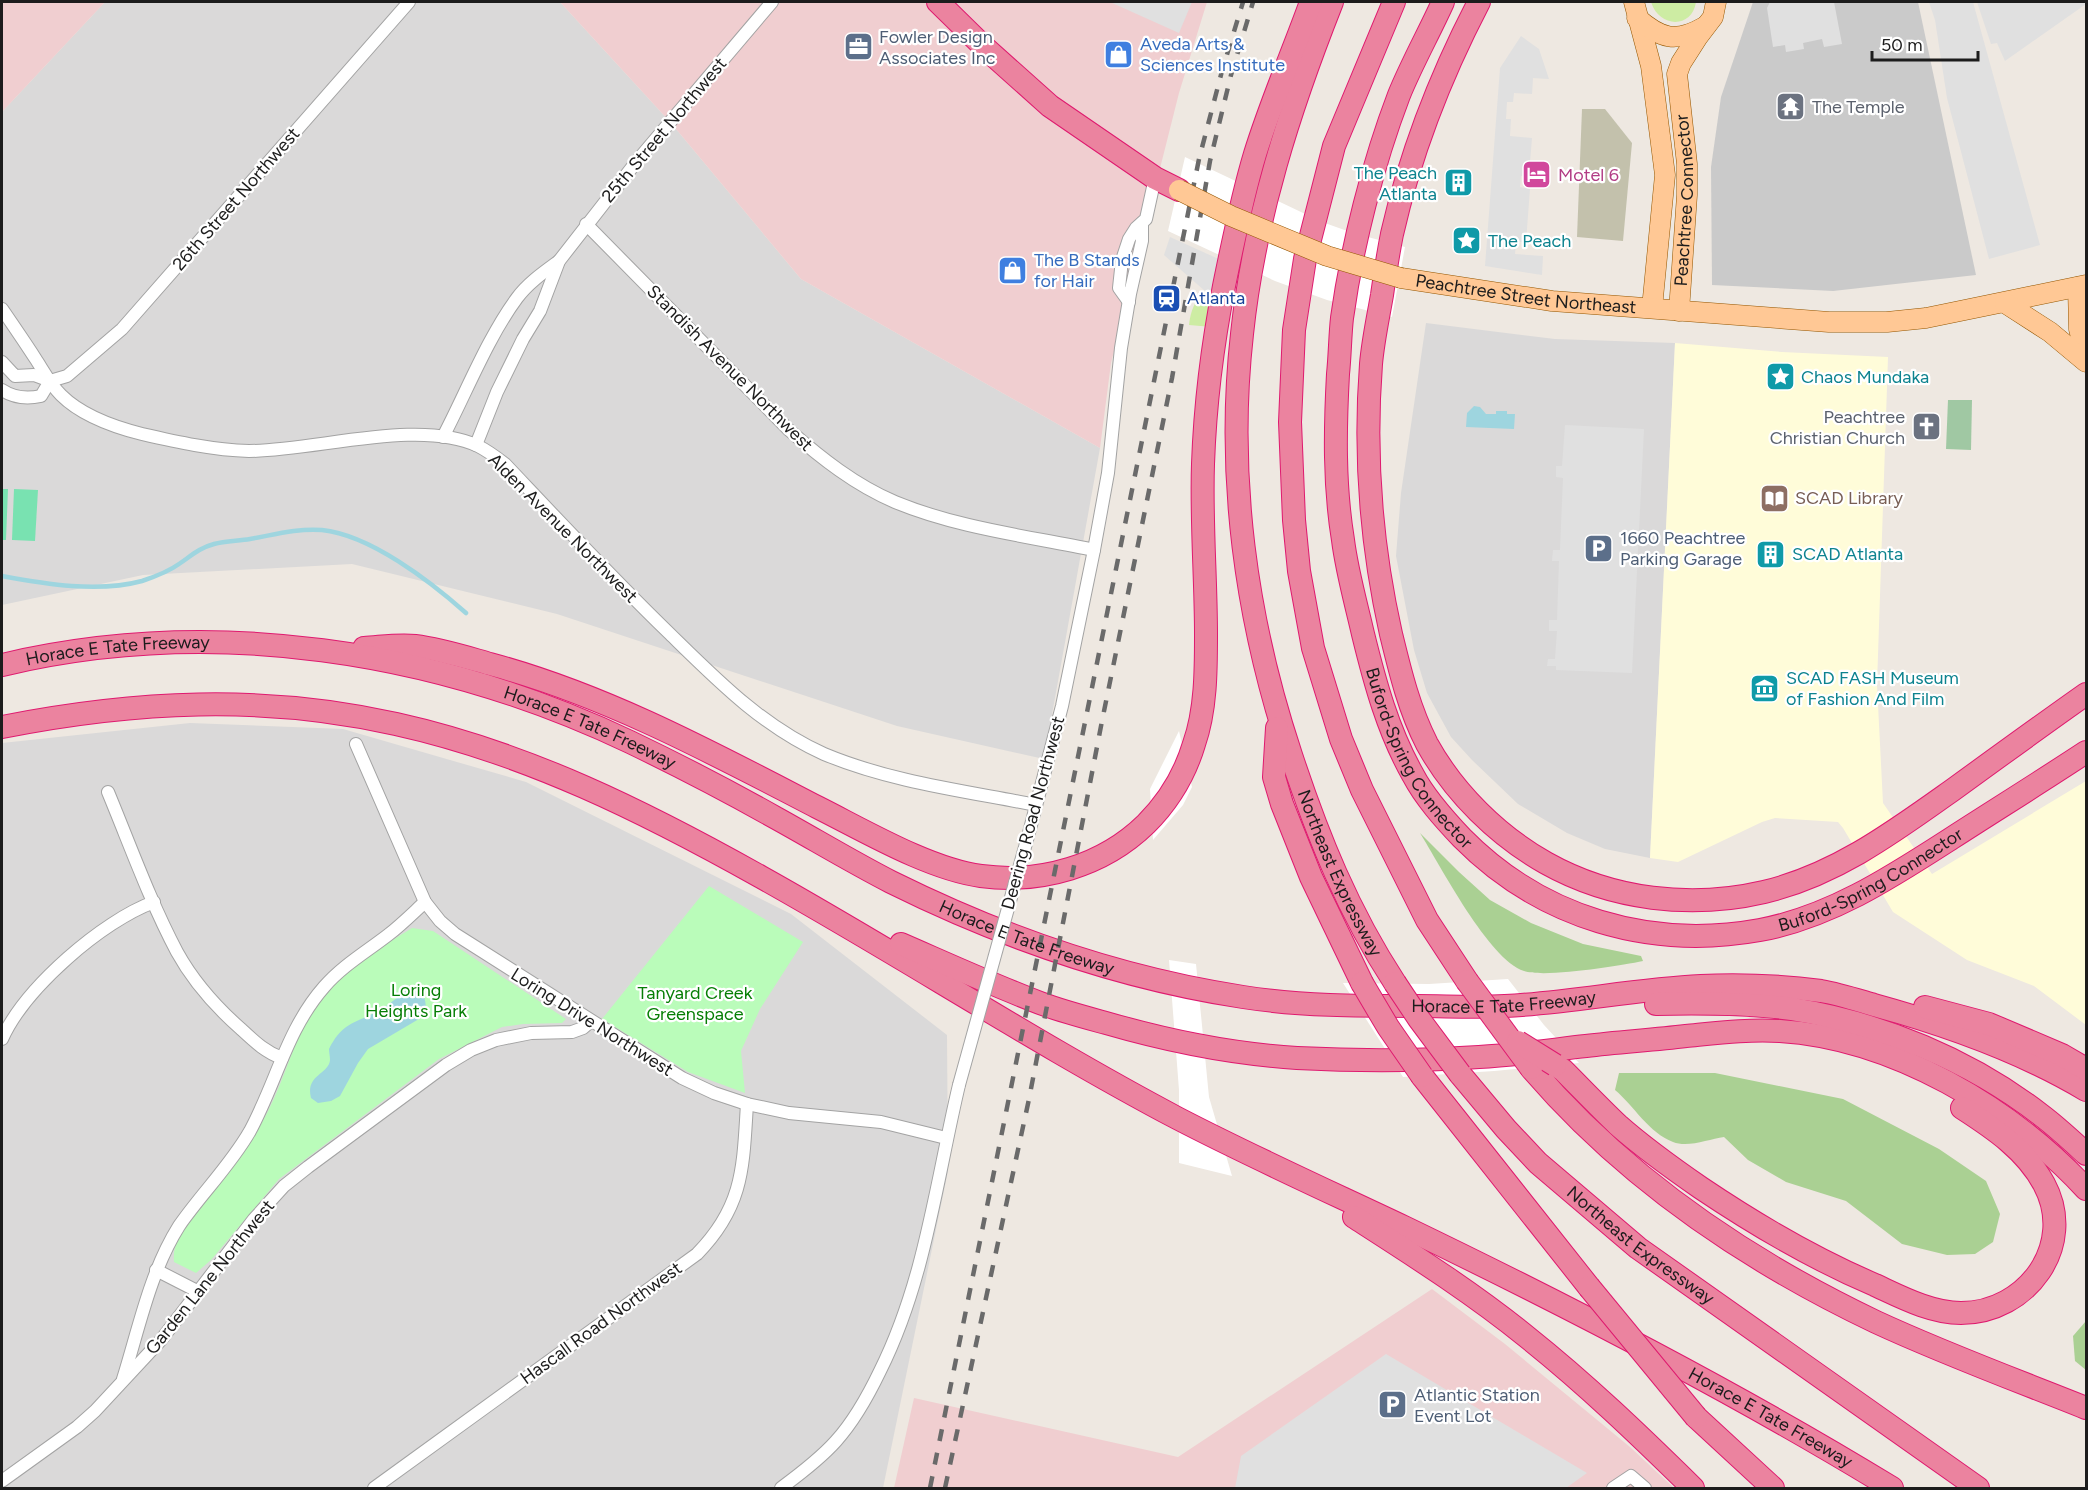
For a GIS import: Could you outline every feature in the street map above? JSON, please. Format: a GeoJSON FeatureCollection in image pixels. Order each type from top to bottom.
{"type":"FeatureCollection","features":[{"type":"Feature","properties":{"kind":"highway","name":"Peachtree Street Northeast"},"geometry":{"type":"LineString","coordinates":[[938,2],[1032,90],[1080,127],[1155,178],[1179,190]]}},
{"type":"Feature","properties":{"kind":"highway"},"geometry":{"type":"LineString","coordinates":[[327,650],[412,645],[458,655],[546,681],[606,703],[673,734],[850,824],[928,861],[954,870],[980,876],[1010,878],[1045,876],[1101,857],[1123,843],[1146,824],[1170,795],[1195,744],[1202,712],[1206,663],[1206,592],[1202,521],[1203,459],[1213,361],[1224,288],[1256,151],[1311,2]]}},
{"type":"Feature","properties":{"kind":"highway","name":"Northeast Expressway"},"geometry":{"type":"LineString","coordinates":[[1332,2],[1311,54],[1278,154],[1253,262],[1242,332],[1238,379],[1239,499],[1245,563],[1258,638],[1277,714],[1305,800],[1336,876],[1353,913],[1419,1019],[1460,1074],[1538,1163],[1638,1248],[1978,1488]]}},
{"type":"Feature","properties":{"kind":"highway"},"geometry":{"type":"LineString","coordinates":[[1394,2],[1334,146],[1305,259],[1294,330],[1290,422],[1294,520],[1300,579],[1313,648],[1341,739],[1362,790],[1422,910],[1467,981],[1531,1068],[1576,1117],[1640,1175],[1684,1210],[1741,1249],[1824,1296],[1941,1350],[2086,1408]]}},
{"type":"Feature","properties":{"kind":"highway","name":"Buford-Spring Connector"},"geometry":{"type":"LineString","coordinates":[[1443,2],[1399,95],[1373,176],[1358,235],[1342,319],[1337,394],[1336,474],[1343,541],[1375,685],[1393,733],[1414,778],[1445,820],[1490,864],[1516,884],[1563,908],[1608,926],[1654,935],[1707,937],[1763,930],[1792,922],[1860,894],[1900,871],[2086,752]]}},
{"type":"Feature","properties":{"kind":"highway","name":"Buford-Spring Connector"},"geometry":{"type":"LineString","coordinates":[[1479,2],[1460,39],[1431,110],[1404,189],[1392,236],[1371,360],[1368,453],[1372,520],[1384,601],[1402,683],[1427,744],[1454,784],[1497,830],[1529,854],[1571,877],[1611,890],[1660,898],[1713,900],[1739,897],[1798,881],[1874,845],[2086,694]]}},
{"type":"Feature","properties":{"kind":"highway","name":"Horace E Tate Freeway"},"geometry":{"type":"LineString","coordinates":[[2,665],[94,649],[171,642],[220,641],[327,650],[423,668],[525,699],[614,735],[692,772],[885,879],[993,929],[1145,979],[1291,1004],[1340,1006],[1505,1006],[1702,986],[1745,986],[1824,992],[1938,1024],[2055,1071],[2086,1090]]}},
{"type":"Feature","properties":{"kind":"highway","name":"Horace E Tate Freeway"},"geometry":{"type":"LineString","coordinates":[[2,727],[68,714],[166,704],[223,703],[301,708],[391,722],[447,736],[506,754],[583,785],[662,823],[811,905],[1065,1056],[1176,1117],[1263,1161],[1406,1228],[1695,1373],[1892,1488]]}},
{"type":"Feature","properties":{"kind":"highway"},"geometry":{"type":"LineString","coordinates":[[1277,714],[1274,777],[1282,804],[1311,877],[1362,983],[1388,1027],[1422,1076],[1589,1287],[1756,1488]]}},
{"type":"Feature","properties":{"kind":"highway"},"geometry":{"type":"LineString","coordinates":[[811,905],[1043,1004],[1138,1032],[1213,1048],[1292,1058],[1348,1060],[1479,1057],[1732,1032],[1780,1031],[1801,1034],[1859,1047],[1935,1076],[1996,1111],[2060,1160],[2086,1189]]}},
{"type":"Feature","properties":{"kind":"highway"},"geometry":{"type":"LineString","coordinates":[[1505,1006],[1744,1005],[1792,1009],[1844,1020],[1913,1043],[1988,1080],[2041,1115],[2086,1154]]}},
{"type":"Feature","properties":{"kind":"highway"},"geometry":{"type":"LineString","coordinates":[[1894,1010],[1928,1006],[1961,1015],[2022,1037],[2086,1069]]}},
{"type":"Feature","properties":{"kind":"highway"},"geometry":{"type":"LineString","coordinates":[[1509,1037],[1563,1070],[1618,1125],[1654,1155],[1701,1188],[1777,1236],[1884,1289],[1944,1311],[1977,1312],[2000,1305],[2016,1296],[2042,1269],[2051,1249],[2055,1232],[2055,1213],[2051,1198],[2037,1171],[2017,1149],[1984,1122],[1927,1088],[1850,1057],[1786,1043],[1733,1038],[1637,1041]]}},
{"type":"Feature","properties":{"kind":"highway"},"geometry":{"type":"LineString","coordinates":[[1263,1161],[1424,1262],[1525,1335],[1599,1398],[1693,1488]]}},
{"type":"Feature","properties":{"kind":"highway"},"geometry":{"type":"LineString","coordinates":[[1696,1417],[1773,1488]]}},
{"type":"Feature","properties":{"kind":"main road","name":"Peachtree Connector"},"geometry":{"type":"LineString","coordinates":[[1635,10],[1655,33],[1677,38],[1688,35],[1711,15]]}},
{"type":"Feature","properties":{"kind":"main road","name":"Peachtree Connector"},"geometry":{"type":"LineString","coordinates":[[1635,10],[1651,66],[1665,175],[1652,308]]}},
{"type":"Feature","properties":{"kind":"main road","name":"Peachtree Connector"},"geometry":{"type":"LineString","coordinates":[[1679,311],[1687,164],[1677,74],[1681,63],[1711,15]]}},
{"type":"Feature","properties":{"kind":"main road","name":"Peachtree Street Northeast"},"geometry":{"type":"LineString","coordinates":[[1179,190],[1231,216],[1327,256],[1401,278],[1556,302],[1793,320],[1887,322],[1936,316],[2082,286]]}},
{"type":"Feature","properties":{"kind":"main road"},"geometry":{"type":"LineString","coordinates":[[2082,286],[2079,330],[2086,356]]}},
{"type":"Feature","properties":{"kind":"main road"},"geometry":{"type":"LineString","coordinates":[[2005,303],[2050,332],[2086,362]]}},
{"type":"Feature","properties":{"kind":"street","name":"26th Street Northwest"},"geometry":{"type":"LineString","coordinates":[[2,390],[13,396],[31,398],[41,396],[50,381],[67,376],[122,329],[410,2]]}},
{"type":"Feature","properties":{"kind":"street","name":"25th Street Northwest"},"geometry":{"type":"LineString","coordinates":[[476,445],[497,392],[523,339],[540,311],[559,261],[637,160],[772,2]]}},
{"type":"Feature","properties":{"kind":"street"},"geometry":{"type":"LineString","coordinates":[[1711,15],[1724,2]]}},
{"type":"Feature","properties":{"kind":"street","name":"Deering Road Northwest"},"geometry":{"type":"LineString","coordinates":[[781,1488],[806,1470],[837,1440],[855,1416],[891,1350],[906,1312],[925,1248],[958,1086],[1062,706],[1108,473],[1121,348],[1129,302],[1119,288],[1122,260],[1129,239],[1146,219],[1155,178]]}},
{"type":"Feature","properties":{"kind":"street","name":"Standish Avenue Northwest"},"geometry":{"type":"LineString","coordinates":[[586,224],[789,430],[849,477],[892,501],[940,519],[1094,550]]}},
{"type":"Feature","properties":{"kind":"street","name":"25th Street Northwest"},"geometry":{"type":"LineString","coordinates":[[443,437],[495,334],[518,297],[538,276],[559,261]]}},
{"type":"Feature","properties":{"kind":"street","name":"Alden Avenue Northwest"},"geometry":{"type":"LineString","coordinates":[[2,309],[61,395],[84,412],[129,430],[170,441],[220,449],[251,451],[399,436],[443,437],[476,445],[505,464],[651,616],[724,687],[753,712],[779,729],[823,753],[870,770],[1036,805]]}},
{"type":"Feature","properties":{"kind":"street"},"geometry":{"type":"LineString","coordinates":[[2,362],[15,376],[34,375],[50,381]]}},
{"type":"Feature","properties":{"kind":"street","name":"Loring Drive Northwest"},"geometry":{"type":"LineString","coordinates":[[356,744],[425,902],[440,921],[455,934],[682,1078],[714,1093],[747,1104],[789,1113],[881,1122],[946,1137]]}},
{"type":"Feature","properties":{"kind":"street"},"geometry":{"type":"LineString","coordinates":[[108,792],[177,951],[205,993],[228,1018],[262,1048],[282,1058]]}},
{"type":"Feature","properties":{"kind":"street"},"geometry":{"type":"LineString","coordinates":[[2,1039],[23,1004],[77,951],[134,909],[154,902]]}},
{"type":"Feature","properties":{"kind":"street"},"geometry":{"type":"LineString","coordinates":[[122,1383],[156,1270],[180,1226],[228,1164],[249,1132],[266,1099],[300,1019],[325,986],[347,965],[390,933],[425,902]]}},
{"type":"Feature","properties":{"kind":"street","name":"Garden Lane Northwest"},"geometry":{"type":"LineString","coordinates":[[2,1481],[77,1427],[122,1383],[200,1292],[254,1219],[284,1186],[308,1167],[446,1065],[471,1050],[496,1040],[531,1033],[572,1032],[583,1028],[591,1021]]}},
{"type":"Feature","properties":{"kind":"street","name":"Hascall Road Northwest"},"geometry":{"type":"LineString","coordinates":[[374,1488],[697,1254],[725,1218],[736,1194],[743,1165],[747,1104]]}},
{"type":"Feature","properties":{"kind":"street"},"geometry":{"type":"LineString","coordinates":[[156,1270],[200,1292]]}},
{"type":"Feature","properties":{"kind":"street"},"geometry":{"type":"LineString","coordinates":[[1613,1488],[1631,1476],[1645,1488]]}},
{"type":"Feature","properties":{"kind":"shaded area"},"geometry":{"type":"Polygon","coordinates":[[[2,2],[105,2],[2,112],[2,2]]]}},
{"type":"Feature","properties":{"kind":"shaded area"},"geometry":{"type":"Polygon","coordinates":[[[105,2],[560,2],[671,123],[801,279],[1100,448],[1044,759],[897,726],[557,614],[352,564],[143,575],[2,605],[2,112],[105,2]]]}},
{"type":"Feature","properties":{"kind":"shaded area"},"geometry":{"type":"Polygon","coordinates":[[[560,2],[1207,2],[1179,93],[1111,363],[1100,448],[801,279],[671,123],[560,2]]]}},
{"type":"Feature","properties":{"kind":"shaded area"},"geometry":{"type":"Polygon","coordinates":[[[1110,2],[1192,2],[1179,33],[1110,2]]]}},
{"type":"Feature","properties":{"kind":"shaded area","name":"The Temple"},"geometry":{"type":"Polygon","coordinates":[[[1753,2],[1918,2],[1976,275],[1833,291],[1712,285],[1711,167],[1721,97],[1753,2]]]}},
{"type":"Feature","properties":{"kind":"shaded area"},"geometry":{"type":"Polygon","coordinates":[[[1770,2],[1834,2],[1842,44],[1824,47],[1822,39],[1803,43],[1804,49],[1786,52],[1785,45],[1773,47],[1767,8],[1770,2]]]}},
{"type":"Feature","properties":{"kind":"shaded area"},"geometry":{"type":"Polygon","coordinates":[[[1929,2],[1973,2],[2040,245],[1989,259],[1947,98],[1935,20],[1929,2]]]}},
{"type":"Feature","properties":{"kind":"shaded area"},"geometry":{"type":"Polygon","coordinates":[[[1977,2],[2086,2],[2086,4],[2005,61],[1997,43],[1991,44],[1977,2]]]}},
{"type":"Feature","properties":{"kind":"shaded area"},"geometry":{"type":"Polygon","coordinates":[[[1521,36],[1539,49],[1549,79],[1533,78],[1532,94],[1514,93],[1513,102],[1507,102],[1506,119],[1511,119],[1510,136],[1532,138],[1529,174],[1521,176],[1520,187],[1530,189],[1526,242],[1516,242],[1515,254],[1543,256],[1542,275],[1485,266],[1500,68],[1521,36]]]}},
{"type":"Feature","properties":{"kind":"shaded area"},"geometry":{"type":"Polygon","coordinates":[[[1582,109],[1605,109],[1632,143],[1623,241],[1577,237],[1582,109]]]}},
{"type":"Feature","properties":{"kind":"shaded area"},"geometry":{"type":"Polygon","coordinates":[[[1170,237],[1223,261],[1217,289],[1205,291],[1164,255],[1170,237]]]}},
{"type":"Feature","properties":{"kind":"shaded area"},"geometry":{"type":"Polygon","coordinates":[[[1426,323],[1555,339],[1675,343],[1650,858],[1605,849],[1567,833],[1518,804],[1451,737],[1427,693],[1414,650],[1396,556],[1401,493],[1426,323]]]}},
{"type":"Feature","properties":{"kind":"shaded area"},"geometry":{"type":"Polygon","coordinates":[[[1675,343],[1782,352],[1888,357],[1877,685],[1883,803],[1932,874],[2086,781],[2086,1025],[2034,986],[1967,960],[1893,912],[1838,822],[1775,818],[1678,862],[1650,858],[1675,343]]]}},
{"type":"Feature","properties":{"kind":"shaded area","name":"1660 Peachtree Parking Garage"},"geometry":{"type":"Polygon","coordinates":[[[1565,425],[1644,429],[1632,673],[1556,670],[1556,666],[1547,666],[1548,659],[1555,659],[1557,631],[1549,631],[1549,620],[1557,620],[1559,561],[1552,561],[1553,550],[1560,550],[1563,478],[1556,477],[1556,466],[1562,466],[1565,425]]]}},
{"type":"Feature","properties":{"kind":"shaded area"},"geometry":{"type":"Polygon","coordinates":[[[190,723],[343,729],[526,782],[791,914],[947,1035],[948,1171],[883,1488],[2,1488],[2,743],[190,723]]]}},
{"type":"Feature","properties":{"kind":"shaded area"},"geometry":{"type":"Polygon","coordinates":[[[1432,1289],[1505,1344],[1630,1447],[1674,1488],[894,1488],[914,1398],[1178,1457],[1432,1289]]]}},
{"type":"Feature","properties":{"kind":"shaded area","name":"Atlantic Station Event Lot"},"geometry":{"type":"Polygon","coordinates":[[[1386,1354],[1587,1473],[1566,1488],[1235,1488],[1241,1456],[1386,1354]]]}},
{"type":"Feature","properties":{"kind":"green space"},"geometry":{"type":"Polygon","coordinates":[[[1651,2],[1696,2],[1688,17],[1675,22],[1661,17],[1651,2]]]}},
{"type":"Feature","properties":{"kind":"green space"},"geometry":{"type":"Polygon","coordinates":[[[1217,289],[1212,327],[1189,325],[1194,306],[1200,297],[1217,289]]]}},
{"type":"Feature","properties":{"kind":"green space","name":"Peachtree Christian Church"},"geometry":{"type":"Polygon","coordinates":[[[1948,400],[1972,400],[1971,450],[1946,449],[1948,400]]]}},
{"type":"Feature","properties":{"kind":"green space"},"geometry":{"type":"Polygon","coordinates":[[[2,489],[8,489],[6,540],[2,540],[2,489]]]}},
{"type":"Feature","properties":{"kind":"green space"},"geometry":{"type":"Polygon","coordinates":[[[14,489],[38,490],[35,541],[12,540],[14,489]]]}},
{"type":"Feature","properties":{"kind":"green space"},"geometry":{"type":"Polygon","coordinates":[[[1420,833],[1490,900],[1531,923],[1583,944],[1641,956],[1643,961],[1548,973],[1524,971],[1510,963],[1481,931],[1466,910],[1420,833]]]}},
{"type":"Feature","properties":{"kind":"green space","name":"Tanyard Creek Greenspace"},"geometry":{"type":"Polygon","coordinates":[[[709,886],[803,942],[760,1009],[741,1051],[745,1093],[688,1072],[602,1019],[709,886]]]}},
{"type":"Feature","properties":{"kind":"green space","name":"Loring Heights Park"},"geometry":{"type":"Polygon","coordinates":[[[412,928],[433,931],[566,1019],[562,1023],[502,1027],[439,1059],[279,1179],[211,1260],[196,1273],[174,1262],[179,1236],[187,1223],[227,1175],[265,1116],[301,1032],[317,1004],[327,990],[346,972],[412,928]]]}},
{"type":"Feature","properties":{"kind":"green space"},"geometry":{"type":"Polygon","coordinates":[[[1619,1073],[1715,1073],[1843,1099],[1939,1149],[1986,1181],[2000,1214],[1993,1242],[1975,1254],[1947,1255],[1902,1244],[1846,1201],[1786,1182],[1748,1160],[1724,1137],[1692,1144],[1679,1144],[1664,1138],[1649,1126],[1615,1090],[1619,1073]]]}},
{"type":"Feature","properties":{"kind":"green space"},"geometry":{"type":"Polygon","coordinates":[[[2086,1321],[2086,1370],[2075,1361],[2073,1336],[2086,1321]]]}},
{"type":"Feature","properties":{"kind":"water"},"geometry":{"type":"Polygon","coordinates":[[[1474,406],[1480,407],[1486,414],[1507,411],[1507,414],[1515,414],[1514,429],[1466,427],[1467,413],[1474,406]]]}},
{"type":"Feature","properties":{"kind":"water"},"geometry":{"type":"Polygon","coordinates":[[[410,989],[420,989],[422,992],[426,1006],[424,1016],[368,1049],[340,1096],[331,1101],[318,1103],[311,1098],[311,1084],[329,1065],[329,1049],[340,1032],[352,1023],[383,1008],[410,989]]]}},
{"type":"Feature","properties":{"kind":"pier"},"geometry":{"type":"Polygon","coordinates":[[[1185,157],[1322,222],[1405,247],[1392,317],[1327,300],[1275,281],[1168,231],[1185,157]]]}},
{"type":"Feature","properties":{"kind":"pier"},"geometry":{"type":"Polygon","coordinates":[[[1179,731],[1192,787],[1183,805],[1153,840],[1150,789],[1179,731]]]}},
{"type":"Feature","properties":{"kind":"pier"},"geometry":{"type":"Polygon","coordinates":[[[1169,960],[1196,964],[1209,1097],[1232,1176],[1179,1163],[1179,1090],[1169,960]]]}},
{"type":"Feature","properties":{"kind":"pier"},"geometry":{"type":"Polygon","coordinates":[[[1508,979],[1544,1025],[1579,1063],[1403,1077],[1343,983],[1429,984],[1508,979]]]}},
{"type":"Feature","properties":{"kind":"waterway"},"geometry":{"type":"LineString","coordinates":[[2,576],[72,586],[125,585],[166,572],[199,550],[214,544],[294,531],[322,530],[360,541],[379,550],[435,587],[466,613]]}},
{"type":"Feature","properties":{"kind":"railway"},"geometry":{"type":"LineString","coordinates":[[930,1488],[1199,159],[1243,2]]}},
{"type":"Feature","properties":{"kind":"railway"},"geometry":{"type":"LineString","coordinates":[[945,1488],[1029,1099],[1102,721],[1172,378],[1210,161],[1231,75],[1253,2]]}},
{"type":"Feature","properties":{"kind":"place","name":"Fowler Design Associates Inc"},"geometry":{"type":"Point","coordinates":[858,47]}},
{"type":"Feature","properties":{"kind":"place","name":"Aveda Arts & Sciences Institute"},"geometry":{"type":"Point","coordinates":[1119,54]}},
{"type":"Feature","properties":{"kind":"place","name":"The Temple"},"geometry":{"type":"Point","coordinates":[1791,107]}},
{"type":"Feature","properties":{"kind":"place","name":"Motel 6"},"geometry":{"type":"Point","coordinates":[1537,175]}},
{"type":"Feature","properties":{"kind":"place","name":"The Peach Atlanta"},"geometry":{"type":"Point","coordinates":[1458,183]}},
{"type":"Feature","properties":{"kind":"place","name":"The Peach"},"geometry":{"type":"Point","coordinates":[1467,241]}},
{"type":"Feature","properties":{"kind":"place","name":"The B Stands for Hair"},"geometry":{"type":"Point","coordinates":[1013,270]}},
{"type":"Feature","properties":{"kind":"place","name":"Atlanta"},"geometry":{"type":"Point","coordinates":[1166,298]}},
{"type":"Feature","properties":{"kind":"place","name":"Chaos Mundaka"},"geometry":{"type":"Point","coordinates":[1780,377]}},
{"type":"Feature","properties":{"kind":"place","name":"Peachtree Christian Church"},"geometry":{"type":"Point","coordinates":[1926,427]}},
{"type":"Feature","properties":{"kind":"place","name":"SCAD Library"},"geometry":{"type":"Point","coordinates":[1774,498]}},
{"type":"Feature","properties":{"kind":"place","name":"1660 Peachtree Parking Garage"},"geometry":{"type":"Point","coordinates":[1599,548]}},
{"type":"Feature","properties":{"kind":"place","name":"SCAD Atlanta"},"geometry":{"type":"Point","coordinates":[1771,554]}},
{"type":"Feature","properties":{"kind":"place","name":"SCAD FASH Museum of Fashion And Film"},"geometry":{"type":"Point","coordinates":[1765,688]}},
{"type":"Feature","properties":{"kind":"place","name":"Atlantic Station Event Lot"},"geometry":{"type":"Point","coordinates":[1393,1405]}}]}
